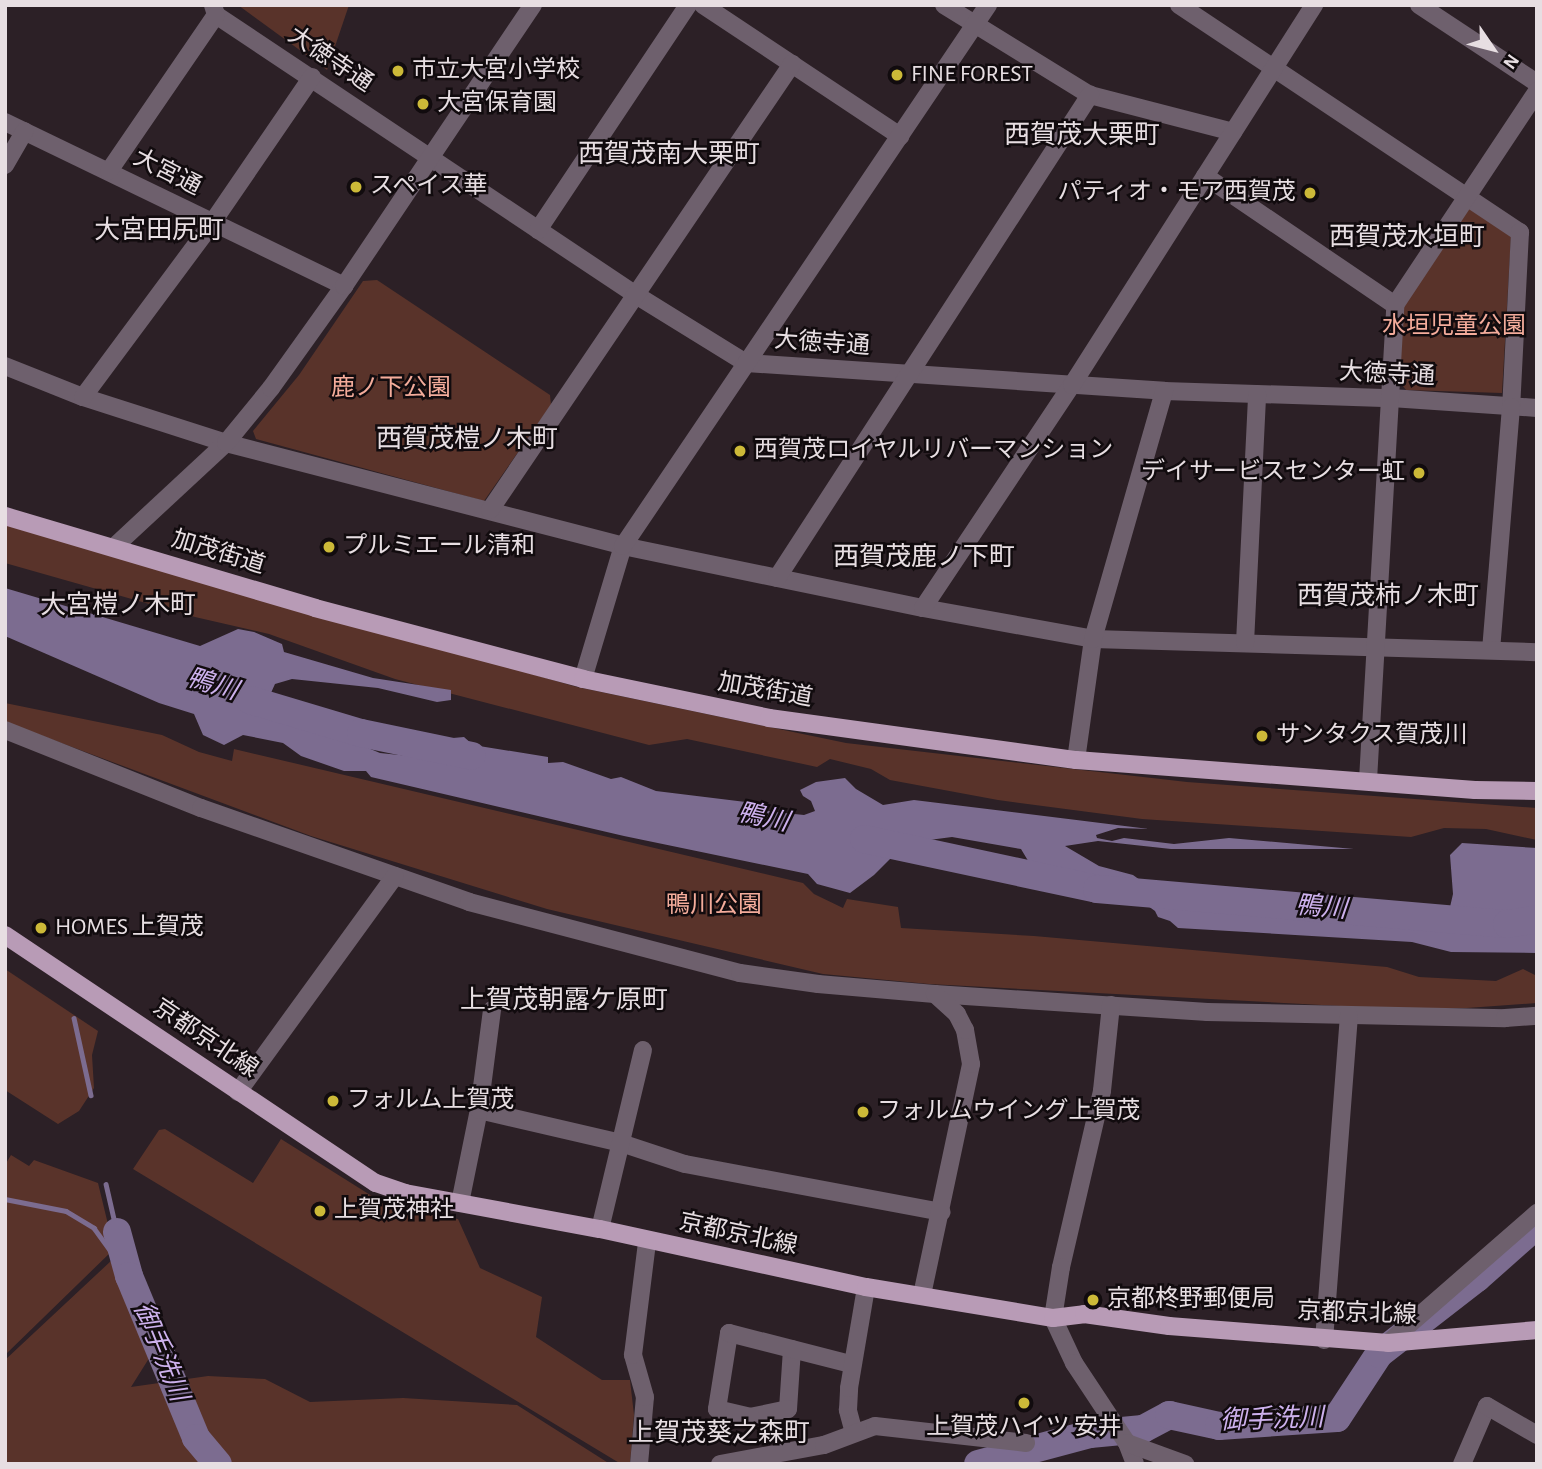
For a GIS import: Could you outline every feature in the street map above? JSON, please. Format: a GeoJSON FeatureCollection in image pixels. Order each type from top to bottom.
{"type":"FeatureCollection","features":[{"type":"Feature","properties":{"kind":"main road","name":"加茂街道"},"geometry":{"type":"LineString","coordinates":[[5,516],[315,608],[583,679],[769,718],[1076,760],[1475,790],[1537,791]]}},
{"type":"Feature","properties":{"kind":"main road","name":"京都京北線"},"geometry":{"type":"LineString","coordinates":[[5,935],[376,1183],[405,1193],[600,1229],[647,1242],[866,1287],[1053,1318],[1084,1314],[1324,1340],[1388,1343],[1537,1330]]}},
{"type":"Feature","properties":{"kind":"street"},"geometry":{"type":"LineString","coordinates":[[114,547],[226,443],[271,388],[344,286],[533,5]]}},
{"type":"Feature","properties":{"kind":"street"},"geometry":{"type":"LineString","coordinates":[[538,230],[688,5]]}},
{"type":"Feature","properties":{"kind":"street"},"geometry":{"type":"LineString","coordinates":[[703,5],[900,136]]}},
{"type":"Feature","properties":{"kind":"street"},"geometry":{"type":"LineString","coordinates":[[944,5],[1090,95],[1233,132]]}},
{"type":"Feature","properties":{"kind":"street"},"geometry":{"type":"LineString","coordinates":[[583,679],[623,547],[988,5]]}},
{"type":"Feature","properties":{"kind":"street"},"geometry":{"type":"LineString","coordinates":[[1179,5],[1275,66],[1520,232],[1511,407],[1491,649]]}},
{"type":"Feature","properties":{"kind":"street"},"geometry":{"type":"LineString","coordinates":[[923,608],[1072,385],[1314,5]]}},
{"type":"Feature","properties":{"kind":"street"},"geometry":{"type":"LineString","coordinates":[[1419,5],[1537,83]]}},
{"type":"Feature","properties":{"kind":"street"},"geometry":{"type":"LineString","coordinates":[[109,171],[215,10]]}},
{"type":"Feature","properties":{"kind":"street","name":"大徳寺通"},"geometry":{"type":"LineString","coordinates":[[215,10],[538,230],[746,363],[1164,391],[1391,398],[1537,408]]}},
{"type":"Feature","properties":{"kind":"street"},"geometry":{"type":"LineString","coordinates":[[490,510],[792,64]]}},
{"type":"Feature","properties":{"kind":"street"},"geometry":{"type":"LineString","coordinates":[[83,397],[212,223],[313,77]]}},
{"type":"Feature","properties":{"kind":"street"},"geometry":{"type":"LineString","coordinates":[[1368,780],[1395,305],[1537,91]]}},
{"type":"Feature","properties":{"kind":"street"},"geometry":{"type":"LineString","coordinates":[[777,578],[1090,95]]}},
{"type":"Feature","properties":{"kind":"street","name":"大宮通"},"geometry":{"type":"LineString","coordinates":[[5,122],[344,286]]}},
{"type":"Feature","properties":{"kind":"street"},"geometry":{"type":"LineString","coordinates":[[5,165],[24,131]]}},
{"type":"Feature","properties":{"kind":"street"},"geometry":{"type":"LineString","coordinates":[[1205,176],[1395,305]]}},
{"type":"Feature","properties":{"kind":"street"},"geometry":{"type":"LineString","coordinates":[[5,366],[83,397],[226,443],[623,547],[923,608],[1093,639],[1537,652]]}},
{"type":"Feature","properties":{"kind":"street"},"geometry":{"type":"LineString","coordinates":[[1076,760],[1093,639],[1164,391]]}},
{"type":"Feature","properties":{"kind":"street"},"geometry":{"type":"LineString","coordinates":[[1245,643],[1257,394]]}},
{"type":"Feature","properties":{"kind":"street"},"geometry":{"type":"LineString","coordinates":[[5,730],[201,808],[469,902],[740,973],[935,994],[1208,1012],[1349,1016],[1537,1016]]}},
{"type":"Feature","properties":{"kind":"street"},"geometry":{"type":"LineString","coordinates":[[237,1092],[394,876]]}},
{"type":"Feature","properties":{"kind":"street"},"geometry":{"type":"LineString","coordinates":[[922,1295],[942,1212],[971,1064],[965,1030],[957,1014],[935,994]]}},
{"type":"Feature","properties":{"kind":"street"},"geometry":{"type":"LineString","coordinates":[[1111,1005],[1102,1091],[1061,1268],[1053,1318],[1074,1363],[1127,1443],[1135,1464]]}},
{"type":"Feature","properties":{"kind":"street"},"geometry":{"type":"LineString","coordinates":[[460,1203],[479,1110],[492,1010]]}},
{"type":"Feature","properties":{"kind":"street"},"geometry":{"type":"LineString","coordinates":[[1324,1340],[1349,1016]]}},
{"type":"Feature","properties":{"kind":"street"},"geometry":{"type":"LineString","coordinates":[[600,1229],[643,1049]]}},
{"type":"Feature","properties":{"kind":"street"},"geometry":{"type":"LineString","coordinates":[[479,1110],[621,1143],[685,1164],[942,1212]]}},
{"type":"Feature","properties":{"kind":"street"},"geometry":{"type":"LineString","coordinates":[[1388,1343],[1537,1213]]}},
{"type":"Feature","properties":{"kind":"street"},"geometry":{"type":"LineString","coordinates":[[639,1464],[645,1397],[633,1355],[644,1247],[647,1242]]}},
{"type":"Feature","properties":{"kind":"street"},"geometry":{"type":"LineString","coordinates":[[854,1433],[848,1410],[851,1364],[866,1287]]}},
{"type":"Feature","properties":{"kind":"street"},"geometry":{"type":"LineString","coordinates":[[792,1349],[788,1409],[751,1417],[717,1409],[729,1333],[792,1349],[851,1364]]}},
{"type":"Feature","properties":{"kind":"street"},"geometry":{"type":"LineString","coordinates":[[1462,1464],[1487,1406],[1537,1435]]}},
{"type":"Feature","properties":{"kind":"street"},"geometry":{"type":"LineString","coordinates":[[720,1464],[824,1445],[875,1426],[1026,1443]]}},
{"type":"Feature","properties":{"kind":"street"},"geometry":{"type":"LineString","coordinates":[[1127,1443],[1185,1464]]}},
{"type":"Feature","properties":{"kind":"green space"},"geometry":{"type":"Polygon","coordinates":[[[238,5],[349,5],[327,70],[238,5]]]}},
{"type":"Feature","properties":{"kind":"green space","name":"水垣児童公園"},"geometry":{"type":"Polygon","coordinates":[[[1469,205],[1511,236],[1502,393],[1406,390],[1399,381],[1401,309],[1469,205]]]}},
{"type":"Feature","properties":{"kind":"green space","name":"鹿ノ下公園"},"geometry":{"type":"Polygon","coordinates":[[[377,280],[550,395],[551,405],[484,501],[256,439],[253,431],[299,375],[363,281],[377,280]]]}},
{"type":"Feature","properties":{"kind":"green space"},"geometry":{"type":"Polygon","coordinates":[[[5,523],[577,687],[846,743],[1187,782],[1537,808],[1537,840],[1486,829],[1444,828],[1411,837],[1142,819],[998,800],[890,780],[871,769],[830,759],[817,767],[687,739],[649,745],[395,679],[269,634],[195,617],[5,563],[5,523]]]}},
{"type":"Feature","properties":{"kind":"green space","name":"鴨川公園"},"geometry":{"type":"Polygon","coordinates":[[[5,703],[162,735],[199,752],[232,761],[234,749],[803,883],[814,894],[843,908],[847,899],[898,907],[901,928],[1034,936],[1387,967],[1419,977],[1496,981],[1523,969],[1537,976],[1537,1003],[1467,1008],[1378,1008],[929,984],[823,974],[547,909],[311,836],[5,722],[5,703]]]}},
{"type":"Feature","properties":{"kind":"green space"},"geometry":{"type":"Polygon","coordinates":[[[5,969],[98,1031],[92,1055],[94,1088],[79,1111],[58,1124],[5,1090],[5,969]]]}},
{"type":"Feature","properties":{"kind":"green space"},"geometry":{"type":"Polygon","coordinates":[[[165,1129],[253,1183],[281,1139],[375,1198],[418,1213],[458,1219],[480,1268],[542,1297],[536,1337],[602,1380],[630,1380],[634,1415],[630,1464],[621,1464],[133,1169],[159,1130],[165,1129]]]}},
{"type":"Feature","properties":{"kind":"green space"},"geometry":{"type":"Polygon","coordinates":[[[11,1155],[29,1166],[34,1160],[98,1183],[114,1249],[5,1355],[5,1165],[11,1155]]]}},
{"type":"Feature","properties":{"kind":"green space"},"geometry":{"type":"Polygon","coordinates":[[[112,1260],[153,1352],[131,1387],[208,1376],[265,1379],[310,1402],[403,1398],[517,1405],[610,1464],[5,1464],[5,1360],[112,1260]]]}},
{"type":"Feature","properties":{"kind":"water"},"geometry":{"type":"Polygon","coordinates":[[[5,588],[200,646],[238,629],[254,632],[282,644],[284,652],[373,678],[451,690],[451,700],[437,702],[378,688],[292,679],[275,684],[270,695],[294,717],[380,753],[409,756],[431,751],[442,739],[464,737],[473,745],[548,757],[548,763],[563,762],[611,779],[621,777],[656,791],[762,804],[763,810],[775,812],[804,815],[815,811],[811,801],[803,796],[800,790],[816,782],[845,778],[856,789],[883,805],[914,800],[1149,829],[1118,828],[1096,835],[1097,838],[1112,841],[1124,838],[1174,844],[1229,838],[1354,849],[1171,849],[1098,841],[1065,846],[1099,866],[1133,875],[1165,898],[1189,907],[1367,925],[1436,921],[1450,907],[1453,894],[1450,855],[1462,843],[1537,848],[1537,953],[1451,952],[1412,942],[1178,928],[1170,921],[1158,917],[1155,911],[1137,898],[1116,895],[1078,881],[1046,880],[1030,864],[1021,849],[952,837],[906,843],[874,875],[850,893],[817,884],[808,874],[624,836],[371,777],[366,771],[344,771],[301,756],[283,743],[243,735],[224,745],[203,735],[194,714],[159,703],[5,636],[5,588]]]}},
{"type":"Feature","properties":{"kind":"waterway","name":"鴨川"},"geometry":{"type":"LineString","coordinates":[[250,700],[361,733],[472,756]]}},
{"type":"Feature","properties":{"kind":"waterway","name":"鴨川"},"geometry":{"type":"LineString","coordinates":[[864,839],[1097,889],[1507,924],[1537,919]]}},
{"type":"Feature","properties":{"kind":"waterway"},"geometry":{"type":"LineString","coordinates":[[74,1018],[91,1095]]}},
{"type":"Feature","properties":{"kind":"waterway"},"geometry":{"type":"LineString","coordinates":[[106,1184],[117,1232]]}},
{"type":"Feature","properties":{"kind":"waterway"},"geometry":{"type":"LineString","coordinates":[[5,1199],[66,1211],[94,1228],[114,1256],[124,1261]]}},
{"type":"Feature","properties":{"kind":"waterway","name":"御手洗川"},"geometry":{"type":"LineString","coordinates":[[978,1464],[1090,1434],[1143,1429],[1169,1415],[1219,1426],[1337,1418],[1379,1354],[1477,1278],[1537,1225]]}},
{"type":"Feature","properties":{"kind":"waterway","name":"御手洗川"},"geometry":{"type":"LineString","coordinates":[[117,1232],[129,1276],[196,1438],[218,1464]]}},
{"type":"Feature","properties":{"kind":"place","name":"市立大宮小学校"},"geometry":{"type":"Point","coordinates":[398,71]}},
{"type":"Feature","properties":{"kind":"place","name":"FINE FOREST"},"geometry":{"type":"Point","coordinates":[897,75]}},
{"type":"Feature","properties":{"kind":"place","name":"大宮保育園"},"geometry":{"type":"Point","coordinates":[423,104]}},
{"type":"Feature","properties":{"kind":"place","name":"スペイス華"},"geometry":{"type":"Point","coordinates":[356,187]}},
{"type":"Feature","properties":{"kind":"place","name":"パティオ・モア西賀茂"},"geometry":{"type":"Point","coordinates":[1310,193]}},
{"type":"Feature","properties":{"kind":"place","name":"西賀茂ロイヤルリバーマンション"},"geometry":{"type":"Point","coordinates":[740,451]}},
{"type":"Feature","properties":{"kind":"place","name":"デイサービスセンター虹"},"geometry":{"type":"Point","coordinates":[1419,473]}},
{"type":"Feature","properties":{"kind":"place","name":"プルミエール清和"},"geometry":{"type":"Point","coordinates":[329,547]}},
{"type":"Feature","properties":{"kind":"place","name":"サンタクス賀茂川"},"geometry":{"type":"Point","coordinates":[1262,736]}},
{"type":"Feature","properties":{"kind":"place","name":"HOMES 上賀茂"},"geometry":{"type":"Point","coordinates":[41,928]}},
{"type":"Feature","properties":{"kind":"place","name":"フォルム上賀茂"},"geometry":{"type":"Point","coordinates":[333,1101]}},
{"type":"Feature","properties":{"kind":"place","name":"フォルムウイング上賀茂"},"geometry":{"type":"Point","coordinates":[863,1112]}},
{"type":"Feature","properties":{"kind":"place","name":"上賀茂神社"},"geometry":{"type":"Point","coordinates":[320,1211]}},
{"type":"Feature","properties":{"kind":"place","name":"京都柊野郵便局"},"geometry":{"type":"Point","coordinates":[1093,1300]}},
{"type":"Feature","properties":{"kind":"place","name":"上賀茂ハイツ 安井"},"geometry":{"type":"Point","coordinates":[1024,1403]}},
{"type":"Feature","properties":{"kind":"district","name":"西賀茂大栗町"},"geometry":{"type":"Point","coordinates":[1082,136]}},
{"type":"Feature","properties":{"kind":"district","name":"西賀茂南大栗町"},"geometry":{"type":"Point","coordinates":[669,155]}},
{"type":"Feature","properties":{"kind":"district","name":"大宮田尻町"},"geometry":{"type":"Point","coordinates":[159,231]}},
{"type":"Feature","properties":{"kind":"district","name":"西賀茂水垣町"},"geometry":{"type":"Point","coordinates":[1407,238]}},
{"type":"Feature","properties":{"kind":"district","name":"西賀茂榿ノ木町"},"geometry":{"type":"Point","coordinates":[467,440]}},
{"type":"Feature","properties":{"kind":"district","name":"西賀茂鹿ノ下町"},"geometry":{"type":"Point","coordinates":[924,558]}},
{"type":"Feature","properties":{"kind":"district","name":"西賀茂柿ノ木町"},"geometry":{"type":"Point","coordinates":[1388,597]}},
{"type":"Feature","properties":{"kind":"district","name":"大宮榿ノ木町"},"geometry":{"type":"Point","coordinates":[118,606]}},
{"type":"Feature","properties":{"kind":"district","name":"上賀茂朝露ケ原町"},"geometry":{"type":"Point","coordinates":[564,1001]}},
{"type":"Feature","properties":{"kind":"district","name":"上賀茂葵之森町"},"geometry":{"type":"Point","coordinates":[719,1434]}}]}
